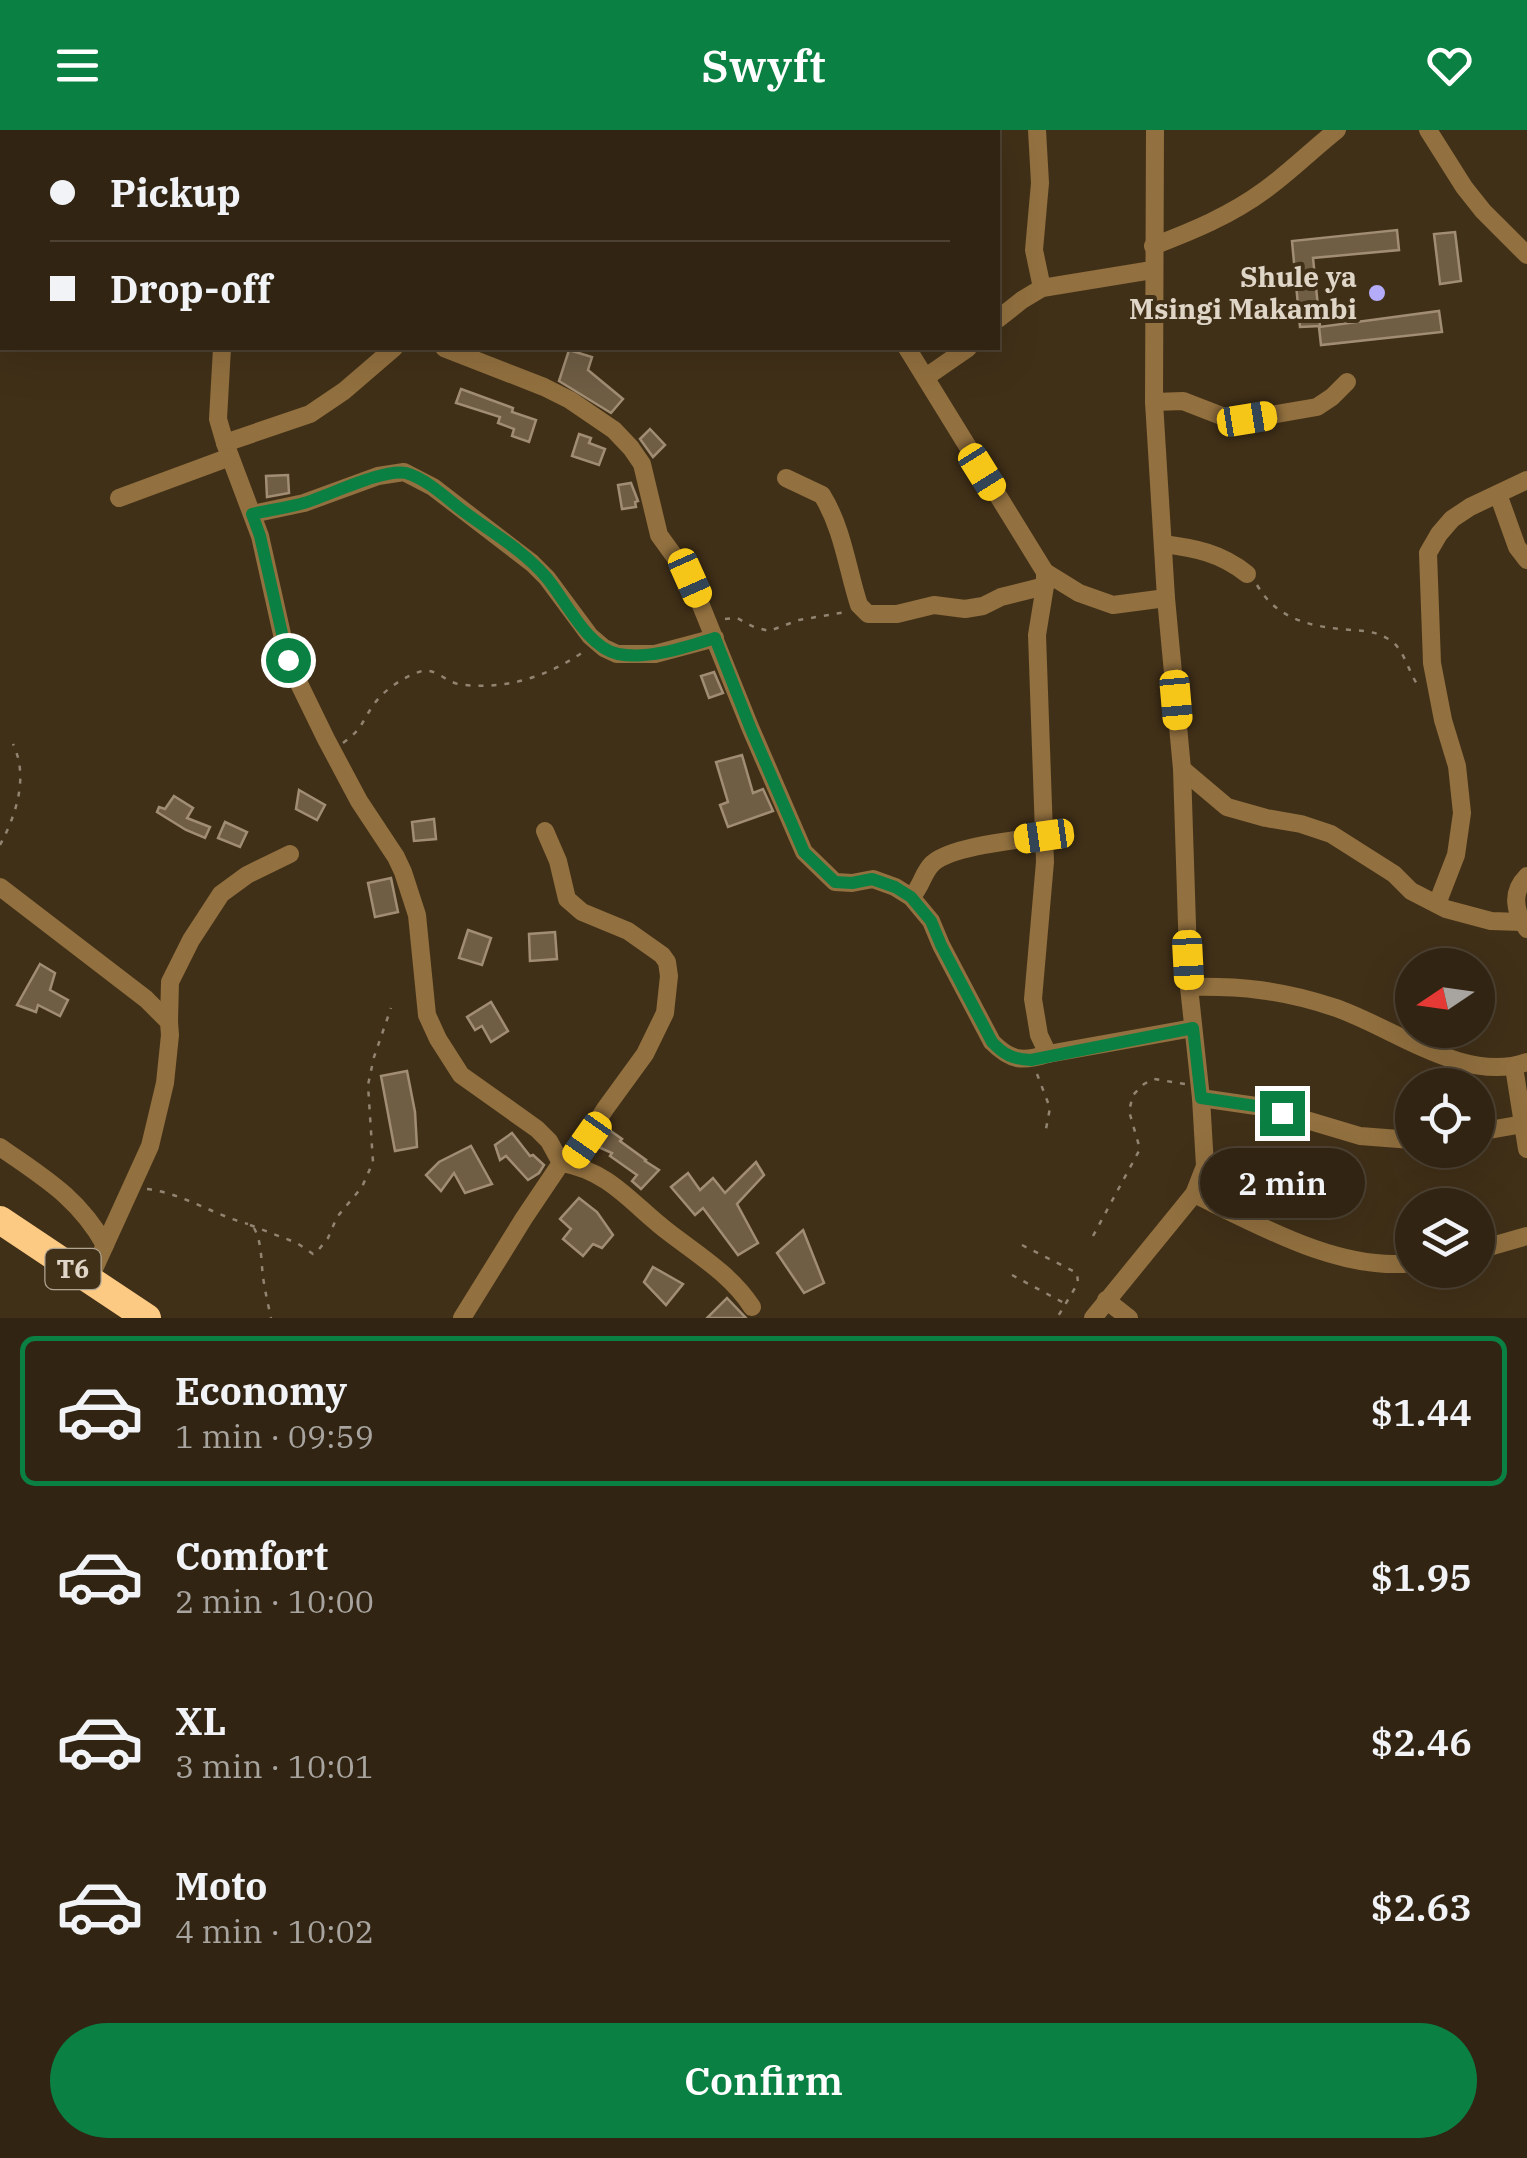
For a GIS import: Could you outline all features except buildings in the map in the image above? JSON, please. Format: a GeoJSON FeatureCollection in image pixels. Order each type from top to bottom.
{"type":"FeatureCollection","features":[{"type":"Feature","properties":{"kind":"highway","name":"T6"},"geometry":{"type":"LineString","coordinates":[[0,1220],[147,1318]]}},
{"type":"Feature","properties":{"kind":"street"},"geometry":{"type":"LineString","coordinates":[[1037,130],[1040,182],[1034,250],[1042,288]]}},
{"type":"Feature","properties":{"kind":"street"},"geometry":{"type":"LineString","coordinates":[[1092,1318],[1194,1194],[1205,1166],[1189,987],[1182,769],[1154,402],[1155,130]]}},
{"type":"Feature","properties":{"kind":"street"},"geometry":{"type":"LineString","coordinates":[[1154,246],[1236,209],[1338,130]]}},
{"type":"Feature","properties":{"kind":"street"},"geometry":{"type":"LineString","coordinates":[[1428,130],[1483,212],[1527,255]]}},
{"type":"Feature","properties":{"kind":"street"},"geometry":{"type":"LineString","coordinates":[[1000,317],[1042,288],[1152,270]]}},
{"type":"Feature","properties":{"kind":"street"},"geometry":{"type":"LineString","coordinates":[[222,350],[218,420],[260,536],[288,660],[332,751],[403,872],[417,915],[428,1016],[438,1040],[461,1075],[537,1129],[566,1164],[584,1168],[627,1194],[711,1263],[752,1307]]}},
{"type":"Feature","properties":{"kind":"street"},"geometry":{"type":"LineString","coordinates":[[119,498],[310,414],[392,350]]}},
{"type":"Feature","properties":{"kind":"street"},"geometry":{"type":"LineString","coordinates":[[449,350],[570,400],[614,430],[631,448],[642,464],[659,534],[690,578],[804,852],[835,882],[872,879],[911,897],[931,921],[992,1042],[1004,1054],[1017,1059],[1039,1057],[1193,1028]]}},
{"type":"Feature","properties":{"kind":"street"},"geometry":{"type":"LineString","coordinates":[[908,350],[1045,579],[1112,605],[1166,598]]}},
{"type":"Feature","properties":{"kind":"street"},"geometry":{"type":"LineString","coordinates":[[926,377],[965,350]]}},
{"type":"Feature","properties":{"kind":"street"},"geometry":{"type":"LineString","coordinates":[[1154,402],[1183,400],[1232,420],[1247,419],[1317,406],[1347,382]]}},
{"type":"Feature","properties":{"kind":"street"},"geometry":{"type":"LineString","coordinates":[[252,514],[304,503],[378,476],[404,472],[433,488],[532,562],[596,641],[617,654],[672,651],[713,632]]}},
{"type":"Feature","properties":{"kind":"street"},"geometry":{"type":"LineString","coordinates":[[786,478],[822,495],[839,530],[862,611],[868,614],[934,605],[965,609],[984,606],[1045,579]]}},
{"type":"Feature","properties":{"kind":"street"},"geometry":{"type":"LineString","coordinates":[[1436,904],[1456,854],[1462,813],[1457,766],[1432,663],[1428,553],[1452,519],[1527,480]]}},
{"type":"Feature","properties":{"kind":"street"},"geometry":{"type":"LineString","coordinates":[[1498,494],[1524,549]]}},
{"type":"Feature","properties":{"kind":"street"},"geometry":{"type":"LineString","coordinates":[[1163,544],[1213,554],[1247,574]]}},
{"type":"Feature","properties":{"kind":"street"},"geometry":{"type":"LineString","coordinates":[[1039,1057],[1032,998],[1045,862],[1037,636],[1045,579]]}},
{"type":"Feature","properties":{"kind":"street"},"geometry":{"type":"LineString","coordinates":[[1182,769],[1227,807],[1332,834],[1394,874],[1411,891],[1436,904],[1468,916],[1525,926]]}},
{"type":"Feature","properties":{"kind":"street"},"geometry":{"type":"LineString","coordinates":[[462,1318],[524,1218],[646,1054],[665,1013],[667,962],[628,932],[582,912],[568,899],[558,860],[545,831]]}},
{"type":"Feature","properties":{"kind":"street"},"geometry":{"type":"LineString","coordinates":[[911,897],[936,860],[981,845],[1044,836]]}},
{"type":"Feature","properties":{"kind":"street"},"geometry":{"type":"LineString","coordinates":[[89,1280],[150,1146],[165,1082],[170,982],[221,894],[247,875],[290,854]]}},
{"type":"Feature","properties":{"kind":"street"},"geometry":{"type":"LineString","coordinates":[[1525,926],[1515,899],[1527,876]]}},
{"type":"Feature","properties":{"kind":"street"},"geometry":{"type":"LineString","coordinates":[[0,888],[146,999],[169,1022]]}},
{"type":"Feature","properties":{"kind":"street"},"geometry":{"type":"LineString","coordinates":[[1189,987],[1256,988],[1298,997],[1336,1008],[1448,1059],[1502,1068],[1521,1064],[1527,1149]]}},
{"type":"Feature","properties":{"kind":"street"},"geometry":{"type":"LineString","coordinates":[[1201,1092],[1360,1136],[1395,1139]]}},
{"type":"Feature","properties":{"kind":"street"},"geometry":{"type":"LineString","coordinates":[[1495,1129],[1523,1124]]}},
{"type":"Feature","properties":{"kind":"street"},"geometry":{"type":"LineString","coordinates":[[0,1148],[68,1196],[92,1222],[105,1245]]}},
{"type":"Feature","properties":{"kind":"street"},"geometry":{"type":"LineString","coordinates":[[1194,1194],[1320,1252],[1395,1263]]}},
{"type":"Feature","properties":{"kind":"street"},"geometry":{"type":"LineString","coordinates":[[1495,1245],[1527,1236]]}},
{"type":"Feature","properties":{"kind":"street"},"geometry":{"type":"LineString","coordinates":[[1106,1300],[1129,1318]]}},
{"type":"Feature","properties":{"kind":"path"},"geometry":{"type":"LineString","coordinates":[[1247,574],[1272,605],[1296,620],[1376,632],[1387,638],[1398,646],[1420,688],[1440,702]]}},
{"type":"Feature","properties":{"kind":"path"},"geometry":{"type":"LineString","coordinates":[[713,632],[727,618],[769,632],[799,620],[862,611]]}},
{"type":"Feature","properties":{"kind":"path"},"geometry":{"type":"LineString","coordinates":[[332,751],[362,728],[384,692],[422,671],[432,671],[448,682],[460,684],[520,682],[553,670],[596,641]]}},
{"type":"Feature","properties":{"kind":"path"},"geometry":{"type":"LineString","coordinates":[[0,845],[18,804],[20,772],[13,744]]}},
{"type":"Feature","properties":{"kind":"path"},"geometry":{"type":"LineString","coordinates":[[130,1188],[171,1194],[316,1253],[347,1203],[362,1187],[373,1162],[368,1086],[392,1008]]}},
{"type":"Feature","properties":{"kind":"path"},"geometry":{"type":"LineString","coordinates":[[1039,1057],[1049,1104],[1046,1130]]}},
{"type":"Feature","properties":{"kind":"path"},"geometry":{"type":"LineString","coordinates":[[1093,1236],[1140,1149],[1128,1111],[1133,1096],[1154,1080],[1201,1092]]}},
{"type":"Feature","properties":{"kind":"path"},"geometry":{"type":"LineString","coordinates":[[250,1224],[260,1242],[271,1318]]}},
{"type":"Feature","properties":{"kind":"path"},"geometry":{"type":"LineString","coordinates":[[1022,1245],[1077,1273],[1078,1282],[1058,1318]]}},
{"type":"Feature","properties":{"kind":"path"},"geometry":{"type":"LineString","coordinates":[[1012,1275],[1065,1304]]}},
{"type":"Feature","properties":{"kind":"place","name":"Shule ya Msingi Makambi"},"geometry":{"type":"Point","coordinates":[1377,293]}},
{"type":"Feature","properties":{"kind":"route"},"geometry":{"type":"LineString","coordinates":[[288,660],[252,514],[304,503],[378,476],[397,472],[413,476],[532,562],[590,636],[604,648],[617,654],[655,654],[715,638],[804,852],[835,882],[872,879],[911,897],[931,921],[992,1042],[1004,1054],[1031,1060],[1193,1028],[1201,1098],[1282,1113]]}}]}
